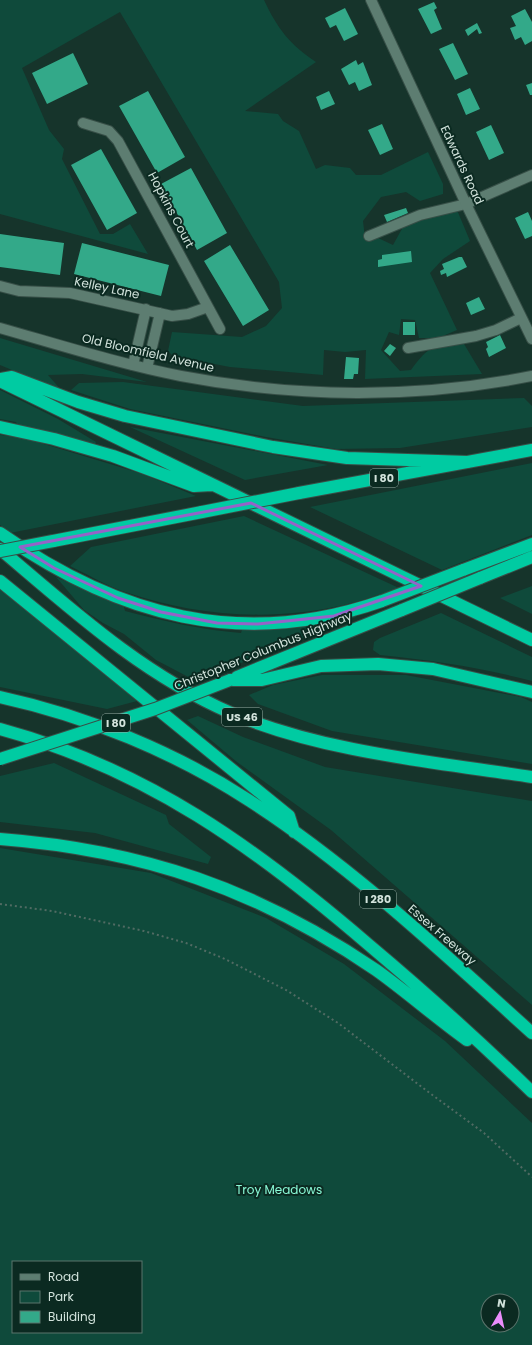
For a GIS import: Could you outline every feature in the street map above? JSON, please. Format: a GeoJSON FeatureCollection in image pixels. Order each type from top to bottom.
{"type":"FeatureCollection","features":[{"type":"Feature","properties":{"kind":"highway"},"geometry":{"type":"LineString","coordinates":[[0,380],[12,377],[78,402],[131,418],[279,448],[347,458],[468,462]]}},
{"type":"Feature","properties":{"kind":"highway"},"geometry":{"type":"LineString","coordinates":[[0,380],[532,640]]}},
{"type":"Feature","properties":{"kind":"highway"},"geometry":{"type":"LineString","coordinates":[[0,427],[54,439],[113,456],[194,486],[215,485]]}},
{"type":"Feature","properties":{"kind":"highway","name":"I 80"},"geometry":{"type":"LineString","coordinates":[[0,550],[532,450]]}},
{"type":"Feature","properties":{"kind":"highway"},"geometry":{"type":"LineString","coordinates":[[0,533],[32,556],[96,589],[145,608],[190,619],[237,624],[286,622],[334,616],[382,601],[532,544]]}},
{"type":"Feature","properties":{"kind":"highway","name":"US 46"},"geometry":{"type":"LineString","coordinates":[[0,550],[44,587],[130,654],[181,688],[231,713],[284,732],[341,746],[532,777]]}},
{"type":"Feature","properties":{"kind":"highway","name":"Christopher Columbus Highway"},"geometry":{"type":"LineString","coordinates":[[0,759],[148,712],[532,557]]}},
{"type":"Feature","properties":{"kind":"highway"},"geometry":{"type":"LineString","coordinates":[[0,581],[289,816],[294,832]]}},
{"type":"Feature","properties":{"kind":"highway"},"geometry":{"type":"LineString","coordinates":[[230,680],[262,680],[321,666],[378,664],[433,669],[532,692]]}},
{"type":"Feature","properties":{"kind":"highway","name":"Essex Freeway"},"geometry":{"type":"LineString","coordinates":[[0,697],[27,703],[92,724],[163,754],[211,778],[249,800],[354,878],[532,1033]]}},
{"type":"Feature","properties":{"kind":"highway"},"geometry":{"type":"LineString","coordinates":[[0,729],[84,757],[169,798],[225,832],[315,898],[427,994],[532,1092]]}},
{"type":"Feature","properties":{"kind":"highway"},"geometry":{"type":"LineString","coordinates":[[0,839],[68,846],[123,856],[178,871],[259,903],[323,937],[375,970],[513,1074]]}},
{"type":"Feature","properties":{"kind":"street","name":"Edwards Road"},"geometry":{"type":"LineString","coordinates":[[372,0],[466,204],[532,339]]}},
{"type":"Feature","properties":{"kind":"street","name":"Hopkins Court"},"geometry":{"type":"LineString","coordinates":[[83,123],[109,131],[118,141],[220,329]]}},
{"type":"Feature","properties":{"kind":"street"},"geometry":{"type":"LineString","coordinates":[[369,236],[420,215],[466,204],[532,175]]}},
{"type":"Feature","properties":{"kind":"street","name":"Kelley Lane"},"geometry":{"type":"LineString","coordinates":[[0,286],[19,291],[70,293],[160,313],[181,316],[208,307]]}},
{"type":"Feature","properties":{"kind":"street"},"geometry":{"type":"LineString","coordinates":[[133,364],[146,309]]}},
{"type":"Feature","properties":{"kind":"street"},"geometry":{"type":"LineString","coordinates":[[147,368],[160,313]]}},
{"type":"Feature","properties":{"kind":"street"},"geometry":{"type":"LineString","coordinates":[[408,348],[476,336],[496,330],[521,318]]}},
{"type":"Feature","properties":{"kind":"street","name":"Old Bloomfield Avenue"},"geometry":{"type":"LineString","coordinates":[[0,328],[147,368],[222,383],[266,388],[322,392],[420,390],[532,376]]}},
{"type":"Feature","properties":{"kind":"path"},"geometry":{"type":"LineString","coordinates":[[0,904],[52,911],[87,918],[186,943],[225,959],[286,990],[338,1023],[430,1094],[484,1133],[532,1177]]}},
{"type":"Feature","properties":{"kind":"highlighted area"},"geometry":{"type":"Polygon","coordinates":[[[251,503],[421,586],[334,616],[258,624],[217,623],[161,612],[118,598],[54,568],[20,547],[251,503]]]}},
{"type":"Feature","properties":{"kind":"green space"},"geometry":{"type":"Polygon","coordinates":[[[0,0],[264,0],[274,19],[285,35],[307,56],[316,62],[245,111],[278,114],[283,121],[299,131],[316,169],[325,165],[350,168],[356,175],[381,175],[428,152],[443,184],[443,194],[420,201],[406,192],[381,197],[363,221],[365,238],[376,237],[393,245],[408,218],[457,210],[470,241],[443,259],[430,273],[457,330],[438,338],[419,338],[415,320],[401,319],[399,335],[389,332],[381,350],[400,371],[411,370],[428,351],[433,348],[446,345],[464,344],[482,374],[365,379],[366,350],[345,352],[324,350],[323,375],[230,367],[173,356],[168,351],[172,332],[242,337],[266,326],[282,308],[279,282],[120,12],[22,68],[49,130],[64,149],[62,159],[100,234],[113,234],[130,224],[148,254],[0,214],[0,0]]]}},
{"type":"Feature","properties":{"kind":"green space"},"geometry":{"type":"Polygon","coordinates":[[[0,338],[147,382],[82,374],[48,375],[62,391],[0,365],[0,338]]]}},
{"type":"Feature","properties":{"kind":"green space"},"geometry":{"type":"Polygon","coordinates":[[[123,382],[303,406],[524,398],[532,406],[532,427],[400,448],[336,449],[266,437],[130,409],[71,390],[79,383],[123,382]]]}},
{"type":"Feature","properties":{"kind":"green space"},"geometry":{"type":"Polygon","coordinates":[[[0,390],[58,419],[96,442],[95,444],[0,419],[0,390]]]}},
{"type":"Feature","properties":{"kind":"green space"},"geometry":{"type":"Polygon","coordinates":[[[130,427],[328,465],[245,480],[130,427]]]}},
{"type":"Feature","properties":{"kind":"green space"},"geometry":{"type":"Polygon","coordinates":[[[0,435],[21,437],[143,474],[196,496],[10,533],[0,525],[0,435]]]}},
{"type":"Feature","properties":{"kind":"green space"},"geometry":{"type":"Polygon","coordinates":[[[532,463],[532,535],[442,570],[310,507],[532,463]]]}},
{"type":"Feature","properties":{"kind":"green space"},"geometry":{"type":"Polygon","coordinates":[[[244,516],[399,588],[351,603],[316,610],[288,614],[232,614],[177,606],[122,591],[70,566],[91,547],[244,516]]]}},
{"type":"Feature","properties":{"kind":"green space"},"geometry":{"type":"Polygon","coordinates":[[[56,577],[124,607],[125,611],[168,622],[211,630],[241,633],[242,630],[299,626],[356,617],[196,681],[156,660],[124,634],[103,623],[84,610],[56,577]]]}},
{"type":"Feature","properties":{"kind":"green space"},"geometry":{"type":"Polygon","coordinates":[[[532,586],[532,614],[500,598],[532,586]]]}},
{"type":"Feature","properties":{"kind":"green space"},"geometry":{"type":"Polygon","coordinates":[[[0,588],[137,701],[107,709],[0,687],[0,588]]]}},
{"type":"Feature","properties":{"kind":"green space"},"geometry":{"type":"Polygon","coordinates":[[[441,613],[532,657],[532,681],[457,665],[380,655],[373,650],[374,642],[380,638],[441,613]]]}},
{"type":"Feature","properties":{"kind":"green space"},"geometry":{"type":"Polygon","coordinates":[[[322,675],[406,675],[521,697],[532,702],[532,764],[332,731],[258,704],[249,695],[273,685],[322,675]]]}},
{"type":"Feature","properties":{"kind":"green space"},"geometry":{"type":"Polygon","coordinates":[[[198,716],[243,737],[325,767],[532,801],[532,1005],[331,830],[237,762],[187,720],[198,716]]]}},
{"type":"Feature","properties":{"kind":"green space"},"geometry":{"type":"Polygon","coordinates":[[[54,763],[166,815],[169,824],[211,857],[208,864],[95,833],[0,822],[0,776],[54,763]]]}},
{"type":"Feature","properties":{"kind":"green space","name":"Troy Meadows"},"geometry":{"type":"Polygon","coordinates":[[[0,848],[151,873],[266,918],[344,964],[445,1041],[532,1123],[532,1345],[0,1345],[0,848]]]}},
{"type":"Feature","properties":{"kind":"building"},"geometry":{"type":"Polygon","coordinates":[[[434,2],[437,8],[434,10],[442,29],[431,34],[418,9],[434,2]]]}},
{"type":"Feature","properties":{"kind":"building"},"geometry":{"type":"Polygon","coordinates":[[[345,8],[358,34],[344,41],[336,25],[330,28],[325,18],[345,8]]]}},
{"type":"Feature","properties":{"kind":"building"},"geometry":{"type":"Polygon","coordinates":[[[525,9],[532,22],[532,41],[525,45],[521,37],[515,40],[510,28],[516,26],[511,16],[525,9]]]}},
{"type":"Feature","properties":{"kind":"building"},"geometry":{"type":"Polygon","coordinates":[[[477,23],[482,33],[479,34],[477,29],[468,36],[465,30],[477,23]]]}},
{"type":"Feature","properties":{"kind":"building"},"geometry":{"type":"Polygon","coordinates":[[[453,43],[468,74],[455,80],[439,49],[453,43]]]}},
{"type":"Feature","properties":{"kind":"building"},"geometry":{"type":"Polygon","coordinates":[[[73,53],[88,84],[47,104],[32,73],[73,53]]]}},
{"type":"Feature","properties":{"kind":"building"},"geometry":{"type":"Polygon","coordinates":[[[356,60],[358,65],[363,62],[372,85],[359,91],[355,82],[349,85],[341,69],[356,60]]]}},
{"type":"Feature","properties":{"kind":"building"},"geometry":{"type":"Polygon","coordinates":[[[532,83],[532,95],[530,95],[526,85],[532,83]]]}},
{"type":"Feature","properties":{"kind":"building"},"geometry":{"type":"Polygon","coordinates":[[[470,88],[480,109],[466,115],[457,94],[470,88]]]}},
{"type":"Feature","properties":{"kind":"building"},"geometry":{"type":"Polygon","coordinates":[[[148,91],[185,157],[157,173],[119,106],[148,91]]]}},
{"type":"Feature","properties":{"kind":"building"},"geometry":{"type":"Polygon","coordinates":[[[329,91],[335,104],[321,110],[316,97],[329,91]]]}},
{"type":"Feature","properties":{"kind":"building"},"geometry":{"type":"Polygon","coordinates":[[[382,124],[393,149],[380,155],[368,130],[382,124]]]}},
{"type":"Feature","properties":{"kind":"building"},"geometry":{"type":"Polygon","coordinates":[[[491,125],[504,153],[489,160],[476,132],[491,125]]]}},
{"type":"Feature","properties":{"kind":"building"},"geometry":{"type":"Polygon","coordinates":[[[101,149],[137,213],[107,230],[71,165],[101,149]]]}},
{"type":"Feature","properties":{"kind":"building"},"geometry":{"type":"Polygon","coordinates":[[[191,168],[227,233],[197,250],[161,184],[191,168]]]}},
{"type":"Feature","properties":{"kind":"building"},"geometry":{"type":"Polygon","coordinates":[[[406,208],[408,213],[387,222],[384,215],[406,208]]]}},
{"type":"Feature","properties":{"kind":"building"},"geometry":{"type":"Polygon","coordinates":[[[528,212],[532,221],[532,236],[525,239],[515,218],[528,212]]]}},
{"type":"Feature","properties":{"kind":"building"},"geometry":{"type":"Polygon","coordinates":[[[0,234],[64,243],[60,275],[0,267],[0,234]]]}},
{"type":"Feature","properties":{"kind":"building"},"geometry":{"type":"Polygon","coordinates":[[[82,243],[169,265],[161,296],[74,274],[82,243]]]}},
{"type":"Feature","properties":{"kind":"building"},"geometry":{"type":"Polygon","coordinates":[[[230,245],[269,310],[243,326],[204,261],[230,245]]]}},
{"type":"Feature","properties":{"kind":"building"},"geometry":{"type":"Polygon","coordinates":[[[411,251],[412,262],[378,267],[378,260],[382,259],[382,255],[411,251]]]}},
{"type":"Feature","properties":{"kind":"building"},"geometry":{"type":"Polygon","coordinates":[[[462,257],[467,267],[447,277],[446,273],[441,275],[440,271],[444,269],[442,264],[462,257]]]}},
{"type":"Feature","properties":{"kind":"building"},"geometry":{"type":"Polygon","coordinates":[[[479,297],[485,309],[471,315],[466,303],[479,297]]]}},
{"type":"Feature","properties":{"kind":"building"},"geometry":{"type":"Polygon","coordinates":[[[403,322],[415,322],[415,335],[403,335],[403,322]]]}},
{"type":"Feature","properties":{"kind":"building"},"geometry":{"type":"Polygon","coordinates":[[[500,335],[506,348],[489,357],[486,349],[488,347],[486,342],[500,335]]]}},
{"type":"Feature","properties":{"kind":"building"},"geometry":{"type":"Polygon","coordinates":[[[390,344],[396,348],[390,356],[384,351],[390,344]]]}},
{"type":"Feature","properties":{"kind":"building"},"geometry":{"type":"Polygon","coordinates":[[[346,357],[359,358],[358,374],[354,374],[353,379],[344,379],[346,357]]]}}]}
